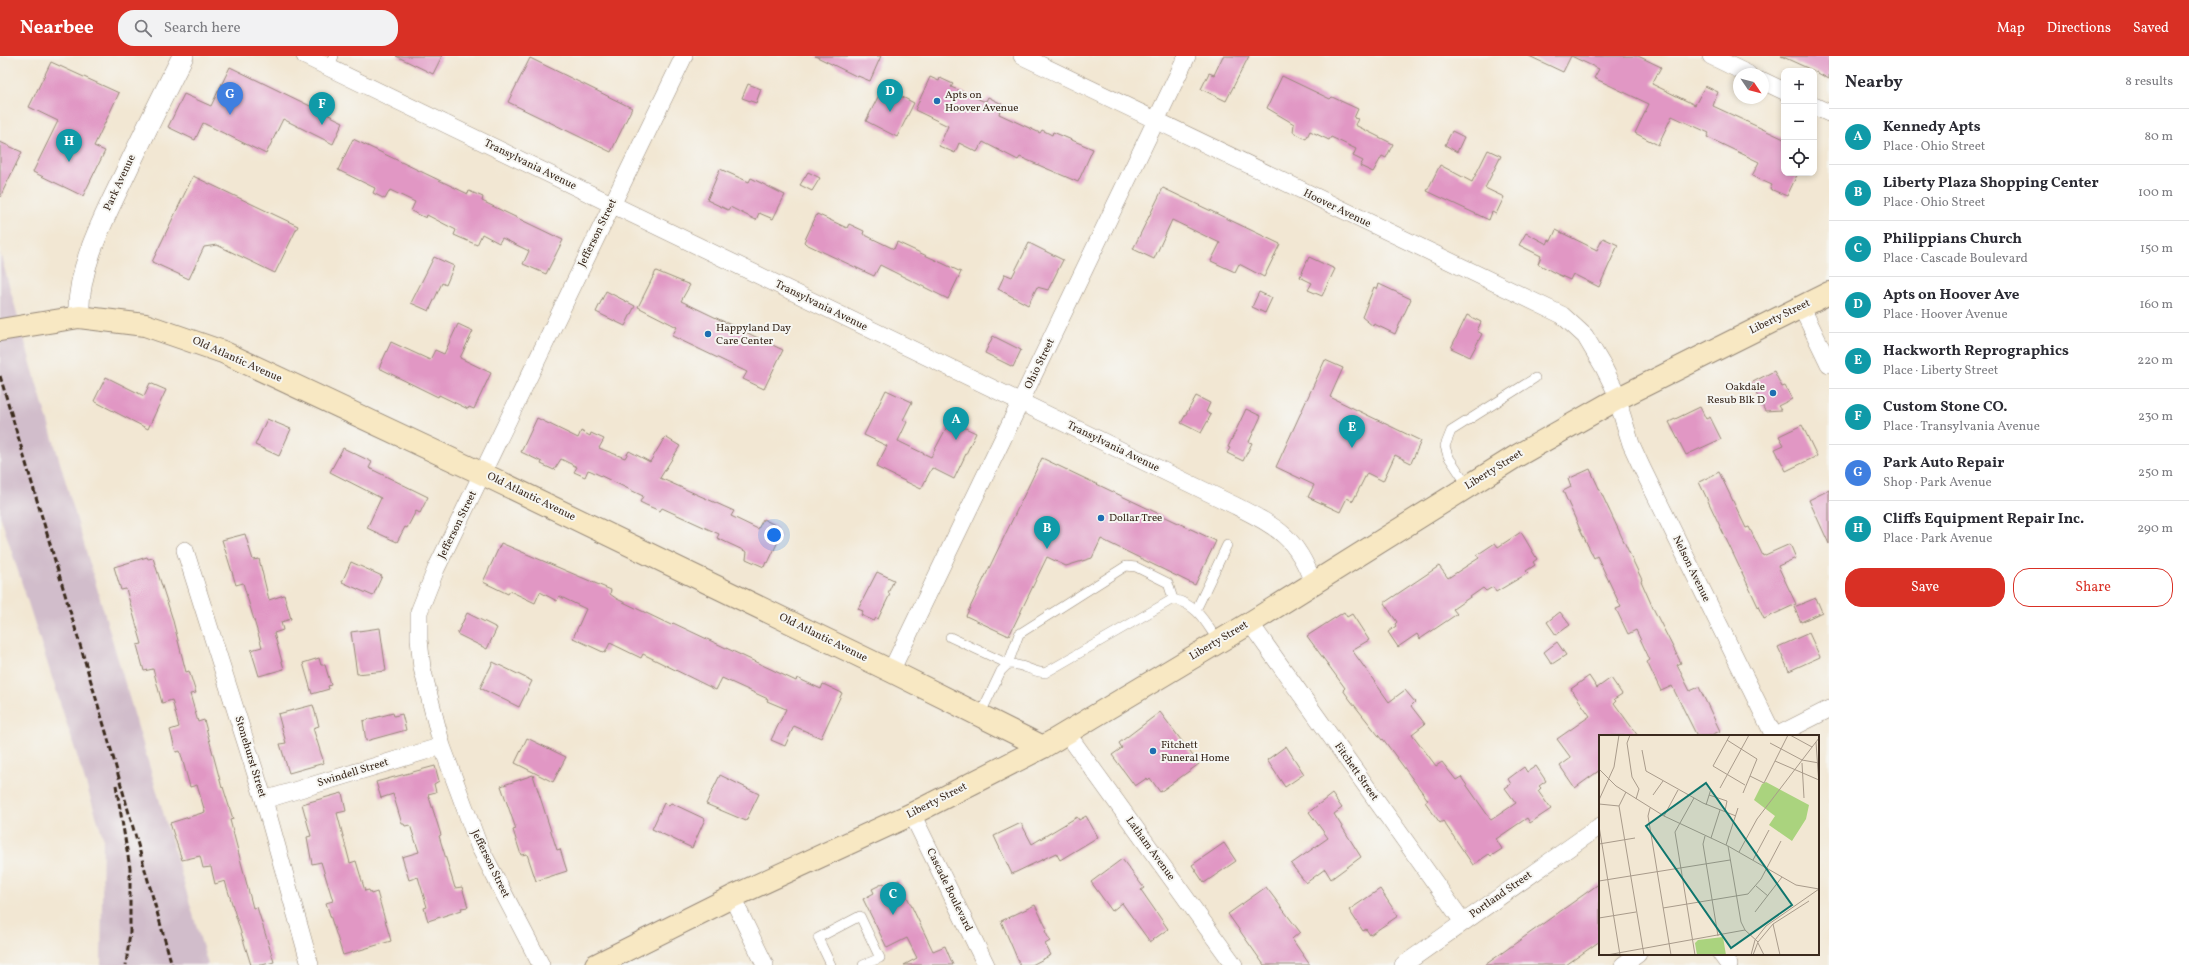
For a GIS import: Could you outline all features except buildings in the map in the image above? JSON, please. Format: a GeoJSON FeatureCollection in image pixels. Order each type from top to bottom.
{"type":"FeatureCollection","features":[{"type":"Feature","properties":{"kind":"main road","name":"Liberty Street"},"geometry":{"type":"LineString","coordinates":[[596,965],[732,897],[912,814],[1043,747],[1250,623],[1515,457],[1620,398],[1801,306],[1829,294]]}},
{"type":"Feature","properties":{"kind":"main road","name":"Old Atlantic Avenue"},"geometry":{"type":"LineString","coordinates":[[0,330],[79,317],[145,326],[223,352],[483,474],[891,671],[1043,747]]}},
{"type":"Feature","properties":{"kind":"street","name":"Park Avenue"},"geometry":{"type":"LineString","coordinates":[[79,317],[78,300],[80,286],[103,219],[183,56]]}},
{"type":"Feature","properties":{"kind":"street","name":"Transylvania Avenue"},"geometry":{"type":"LineString","coordinates":[[304,56],[332,62],[612,205],[1271,524],[1282,532],[1306,561],[1313,583]]}},
{"type":"Feature","properties":{"kind":"street","name":"Jefferson Street"},"geometry":{"type":"LineString","coordinates":[[541,965],[479,846],[442,746],[422,668],[419,639],[420,612],[436,569],[684,56]]}},
{"type":"Feature","properties":{"kind":"street","name":"Hoover Avenue"},"geometry":{"type":"LineString","coordinates":[[1022,56],[1562,315],[1585,336],[1620,398]]}},
{"type":"Feature","properties":{"kind":"street","name":"Ohio Street"},"geometry":{"type":"LineString","coordinates":[[891,671],[1188,56]]}},
{"type":"Feature","properties":{"kind":"street"},"geometry":{"type":"LineString","coordinates":[[1711,56],[1736,68]]}},
{"type":"Feature","properties":{"kind":"street"},"geometry":{"type":"LineString","coordinates":[[1769,84],[1781,90]]}},
{"type":"Feature","properties":{"kind":"street"},"geometry":{"type":"LineString","coordinates":[[1817,107],[1829,113]]}},
{"type":"Feature","properties":{"kind":"street"},"geometry":{"type":"LineString","coordinates":[[1801,306],[1829,364]]}},
{"type":"Feature","properties":{"kind":"street","name":"Nelson Avenue"},"geometry":{"type":"LineString","coordinates":[[1620,398],[1621,412],[1642,468],[1775,735]]}},
{"type":"Feature","properties":{"kind":"street","name":"Stonehurst Street"},"geometry":{"type":"LineString","coordinates":[[185,550],[264,800],[310,965]]}},
{"type":"Feature","properties":{"kind":"street","name":"Fitchett Street"},"geometry":{"type":"LineString","coordinates":[[1250,623],[1463,922]]}},
{"type":"Feature","properties":{"kind":"street"},"geometry":{"type":"LineString","coordinates":[[1777,735],[1829,709]]}},
{"type":"Feature","properties":{"kind":"street","name":"Latham Avenue"},"geometry":{"type":"LineString","coordinates":[[1066,732],[1234,965]]}},
{"type":"Feature","properties":{"kind":"street","name":"Swindell Street"},"geometry":{"type":"LineString","coordinates":[[264,800],[442,746]]}},
{"type":"Feature","properties":{"kind":"street","name":"Cascade Boulevard"},"geometry":{"type":"LineString","coordinates":[[912,814],[986,965]]}},
{"type":"Feature","properties":{"kind":"street","name":"Portland Street"},"geometry":{"type":"LineString","coordinates":[[1412,962],[1463,922],[1599,827]]}},
{"type":"Feature","properties":{"kind":"street"},"geometry":{"type":"LineString","coordinates":[[732,897],[765,965]]}},
{"type":"Feature","properties":{"kind":"street"},"geometry":{"type":"LineString","coordinates":[[1623,965],[1637,955]]}},
{"type":"Feature","properties":{"kind":"street"},"geometry":{"type":"LineString","coordinates":[[1722,955],[1729,965]]}},
{"type":"Feature","properties":{"kind":"lane"},"geometry":{"type":"LineString","coordinates":[[1468,486],[1448,456],[1445,446],[1451,431],[1535,378]]}},
{"type":"Feature","properties":{"kind":"lane"},"geometry":{"type":"LineString","coordinates":[[1196,610],[1227,545]]}},
{"type":"Feature","properties":{"kind":"lane"},"geometry":{"type":"LineString","coordinates":[[980,716],[1001,671],[1008,664],[1019,634],[1126,566],[1136,567],[1168,583],[1173,599]]}},
{"type":"Feature","properties":{"kind":"lane"},"geometry":{"type":"LineString","coordinates":[[950,637],[1008,664],[1015,663],[1035,672],[1046,672],[1173,599],[1184,602],[1196,610],[1218,642]]}},
{"type":"Feature","properties":{"kind":"lane"},"geometry":{"type":"LineString","coordinates":[[831,965],[818,938],[860,916],[880,958],[864,965]]}},
{"type":"Feature","properties":{"kind":"shaded area"},"geometry":{"type":"Polygon","coordinates":[[[0,253],[36,381],[208,965],[101,965],[103,837],[0,515],[0,253]]]}},
{"type":"Feature","properties":{"kind":"railway"},"geometry":{"type":"LineString","coordinates":[[0,376],[106,732],[172,965]]}},
{"type":"Feature","properties":{"kind":"railway"},"geometry":{"type":"LineString","coordinates":[[116,785],[130,868],[130,932],[126,965]]}},
{"type":"Feature","properties":{"kind":"place","name":"Apts on Hoover Avenue"},"geometry":{"type":"Point","coordinates":[937,101]}},
{"type":"Feature","properties":{"kind":"place","name":"Apts on Hoover Ave"},"geometry":{"type":"Point","coordinates":[890,112]}},
{"type":"Feature","properties":{"kind":"place","name":"Park Auto Repair"},"geometry":{"type":"Point","coordinates":[230,115]}},
{"type":"Feature","properties":{"kind":"place","name":"Custom Stone CO."},"geometry":{"type":"Point","coordinates":[322,125]}},
{"type":"Feature","properties":{"kind":"place","name":"Cliffs Equipment Repair Inc."},"geometry":{"type":"Point","coordinates":[69,162]}},
{"type":"Feature","properties":{"kind":"place","name":"Happyland Day Care Center"},"geometry":{"type":"Point","coordinates":[708,334]}},
{"type":"Feature","properties":{"kind":"place","name":"Oakdale Resub Blk D"},"geometry":{"type":"Point","coordinates":[1773,393]}},
{"type":"Feature","properties":{"kind":"place","name":"Kennedy Apts"},"geometry":{"type":"Point","coordinates":[956,440]}},
{"type":"Feature","properties":{"kind":"place","name":"Hackworth Reprographics"},"geometry":{"type":"Point","coordinates":[1352,448]}},
{"type":"Feature","properties":{"kind":"place","name":"Dollar Tree"},"geometry":{"type":"Point","coordinates":[1101,518]}},
{"type":"Feature","properties":{"kind":"place","name":"Liberty Plaza Shopping Center"},"geometry":{"type":"Point","coordinates":[1047,549]}},
{"type":"Feature","properties":{"kind":"place","name":"Fitchett Funeral Home"},"geometry":{"type":"Point","coordinates":[1153,751]}},
{"type":"Feature","properties":{"kind":"place","name":"Philippians Church"},"geometry":{"type":"Point","coordinates":[893,915]}}]}
